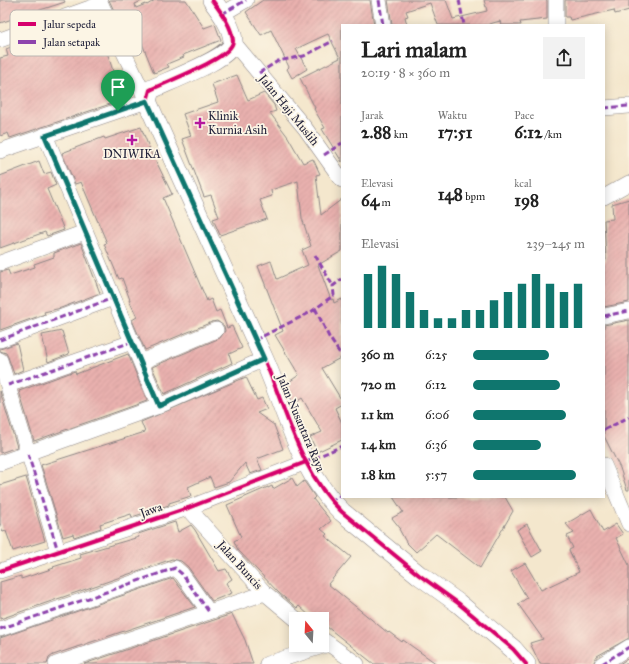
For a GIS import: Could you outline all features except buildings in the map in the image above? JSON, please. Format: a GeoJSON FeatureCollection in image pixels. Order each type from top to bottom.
{"type":"FeatureCollection","features":[{"type":"Feature","properties":{"kind":"street"},"geometry":{"type":"LineString","coordinates":[[0,151],[147,98],[154,88],[225,54],[233,42],[231,34],[217,7],[246,0]]}},
{"type":"Feature","properties":{"kind":"street"},"geometry":{"type":"LineString","coordinates":[[379,0],[383,24]]}},
{"type":"Feature","properties":{"kind":"street"},"geometry":{"type":"LineString","coordinates":[[556,0],[556,24]]}},
{"type":"Feature","properties":{"kind":"street"},"geometry":{"type":"LineString","coordinates":[[79,10],[100,2]]}},
{"type":"Feature","properties":{"kind":"street"},"geometry":{"type":"LineString","coordinates":[[0,40],[10,36]]}},
{"type":"Feature","properties":{"kind":"street","name":"Jalan Haji Muslih"},"geometry":{"type":"LineString","coordinates":[[233,42],[305,128],[341,179]]}},
{"type":"Feature","properties":{"kind":"street"},"geometry":{"type":"LineString","coordinates":[[126,56],[147,98]]}},
{"type":"Feature","properties":{"kind":"street","name":"Jalan Nusantara Raya"},"geometry":{"type":"LineString","coordinates":[[147,98],[264,359],[306,462],[317,483],[336,498],[419,575],[458,603],[513,649],[526,664]]}},
{"type":"Feature","properties":{"kind":"street"},"geometry":{"type":"LineString","coordinates":[[605,108],[629,106]]}},
{"type":"Feature","properties":{"kind":"street"},"geometry":{"type":"LineString","coordinates":[[45,136],[159,406]]}},
{"type":"Feature","properties":{"kind":"street"},"geometry":{"type":"LineString","coordinates":[[605,196],[629,183]]}},
{"type":"Feature","properties":{"kind":"street"},"geometry":{"type":"LineString","coordinates":[[0,263],[85,232]]}},
{"type":"Feature","properties":{"kind":"street"},"geometry":{"type":"LineString","coordinates":[[0,340],[113,298]]}},
{"type":"Feature","properties":{"kind":"street"},"geometry":{"type":"LineString","coordinates":[[605,316],[629,311]]}},
{"type":"Feature","properties":{"kind":"street"},"geometry":{"type":"LineString","coordinates":[[141,362],[216,330]]}},
{"type":"Feature","properties":{"kind":"street"},"geometry":{"type":"LineString","coordinates":[[8,385],[132,342]]}},
{"type":"Feature","properties":{"kind":"street"},"geometry":{"type":"LineString","coordinates":[[0,463],[159,406],[264,359]]}},
{"type":"Feature","properties":{"kind":"street"},"geometry":{"type":"LineString","coordinates":[[0,360],[58,551]]}},
{"type":"Feature","properties":{"kind":"street","name":"Jawa"},"geometry":{"type":"LineString","coordinates":[[1,566],[58,551],[188,508],[306,462]]}},
{"type":"Feature","properties":{"kind":"street"},"geometry":{"type":"LineString","coordinates":[[605,467],[629,524]]}},
{"type":"Feature","properties":{"kind":"street","name":"Jalan Buncis"},"geometry":{"type":"LineString","coordinates":[[188,508],[265,594],[289,613]]}},
{"type":"Feature","properties":{"kind":"street"},"geometry":{"type":"LineString","coordinates":[[0,629],[175,568],[182,574],[209,612]]}},
{"type":"Feature","properties":{"kind":"street"},"geometry":{"type":"LineString","coordinates":[[56,664],[265,594]]}},
{"type":"Feature","properties":{"kind":"street"},"geometry":{"type":"LineString","coordinates":[[329,644],[357,664]]}},
{"type":"Feature","properties":{"kind":"street"},"geometry":{"type":"LineString","coordinates":[[602,664],[629,647]]}},
{"type":"Feature","properties":{"kind":"street"},"geometry":{"type":"LineString","coordinates":[[268,664],[300,652]]}},
{"type":"Feature","properties":{"kind":"marked path"},"geometry":{"type":"LineString","coordinates":[[222,14],[246,0]]}},
{"type":"Feature","properties":{"kind":"marked path"},"geometry":{"type":"LineString","coordinates":[[379,0],[383,24]]}},
{"type":"Feature","properties":{"kind":"marked path"},"geometry":{"type":"LineString","coordinates":[[459,0],[464,24]]}},
{"type":"Feature","properties":{"kind":"marked path"},"geometry":{"type":"LineString","coordinates":[[259,73],[278,61],[304,56],[333,41]]}},
{"type":"Feature","properties":{"kind":"marked path"},"geometry":{"type":"LineString","coordinates":[[605,108],[629,106]]}},
{"type":"Feature","properties":{"kind":"marked path"},"geometry":{"type":"LineString","coordinates":[[324,155],[341,144]]}},
{"type":"Feature","properties":{"kind":"marked path"},"geometry":{"type":"LineString","coordinates":[[315,255],[333,286]]}},
{"type":"Feature","properties":{"kind":"marked path"},"geometry":{"type":"LineString","coordinates":[[255,340],[311,312],[334,295],[333,286],[341,280]]}},
{"type":"Feature","properties":{"kind":"marked path"},"geometry":{"type":"LineString","coordinates":[[0,340],[113,298]]}},
{"type":"Feature","properties":{"kind":"marked path"},"geometry":{"type":"LineString","coordinates":[[315,308],[329,337],[341,353]]}},
{"type":"Feature","properties":{"kind":"marked path"},"geometry":{"type":"LineString","coordinates":[[605,316],[629,311]]}},
{"type":"Feature","properties":{"kind":"marked path"},"geometry":{"type":"LineString","coordinates":[[8,385],[132,342]]}},
{"type":"Feature","properties":{"kind":"marked path"},"geometry":{"type":"LineString","coordinates":[[605,429],[629,417]]}},
{"type":"Feature","properties":{"kind":"marked path"},"geometry":{"type":"LineString","coordinates":[[306,462],[341,446]]}},
{"type":"Feature","properties":{"kind":"marked path"},"geometry":{"type":"LineString","coordinates":[[28,454],[58,551]]}},
{"type":"Feature","properties":{"kind":"marked path"},"geometry":{"type":"LineString","coordinates":[[330,501],[341,496]]}},
{"type":"Feature","properties":{"kind":"marked path"},"geometry":{"type":"LineString","coordinates":[[0,629],[175,568],[182,574],[209,612]]}},
{"type":"Feature","properties":{"kind":"marked path"},"geometry":{"type":"LineString","coordinates":[[602,664],[629,647]]}},
{"type":"Feature","properties":{"kind":"cycle path"},"geometry":{"type":"LineString","coordinates":[[212,0],[225,19],[232,35],[233,41],[230,48],[211,62],[150,90],[147,101],[272,377],[304,459],[327,496],[342,512],[419,575],[458,603],[513,649],[526,664]]}},
{"type":"Feature","properties":{"kind":"cycle path"},"geometry":{"type":"LineString","coordinates":[[0,571],[188,508],[306,462]]}},
{"type":"Feature","properties":{"kind":"place","name":"Klinik Kurnia Asih"},"geometry":{"type":"Point","coordinates":[200,123]}},
{"type":"Feature","properties":{"kind":"place","name":"DNIWIKA"},"geometry":{"type":"Point","coordinates":[132,140]}},
{"type":"Feature","properties":{"kind":"route"},"geometry":{"type":"LineString","coordinates":[[147,101],[221,268],[264,359],[159,406],[45,136],[118,111],[147,101]]}}]}
